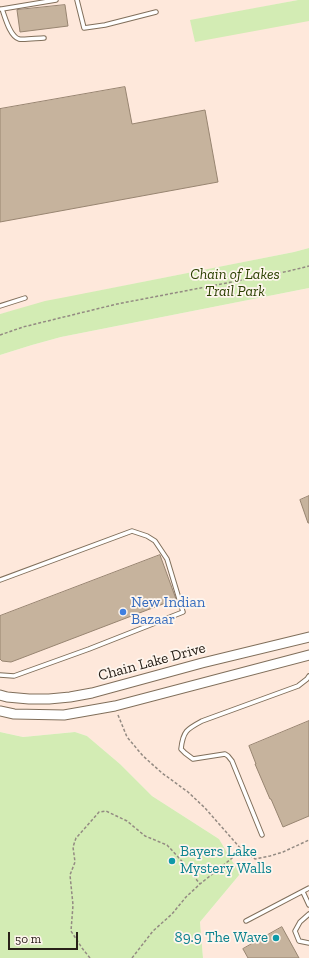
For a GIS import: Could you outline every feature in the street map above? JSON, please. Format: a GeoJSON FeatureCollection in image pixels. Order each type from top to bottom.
{"type":"FeatureCollection","features":[{"type":"Feature","properties":{"kind":"street","name":"Chain Lake Drive"},"geometry":{"type":"LineString","coordinates":[[0,695],[29,699],[70,697],[100,691],[202,663],[309,637]]}},
{"type":"Feature","properties":{"kind":"street"},"geometry":{"type":"LineString","coordinates":[[0,711],[14,714],[64,714],[115,706],[309,655]]}},
{"type":"Feature","properties":{"kind":"lane"},"geometry":{"type":"LineString","coordinates":[[44,38],[19,39],[11,32],[1,9],[56,0]]}},
{"type":"Feature","properties":{"kind":"lane"},"geometry":{"type":"LineString","coordinates":[[77,0],[84,28],[106,26],[156,12]]}},
{"type":"Feature","properties":{"kind":"lane"},"geometry":{"type":"LineString","coordinates":[[0,306],[25,298]]}},
{"type":"Feature","properties":{"kind":"lane"},"geometry":{"type":"LineString","coordinates":[[0,580],[132,531],[147,536],[155,541],[167,559],[183,612],[89,649],[14,676],[0,675]]}},
{"type":"Feature","properties":{"kind":"lane"},"geometry":{"type":"LineString","coordinates":[[262,835],[232,760],[225,754],[193,759],[185,754],[181,749],[184,733],[202,720],[298,686],[309,676]]}},
{"type":"Feature","properties":{"kind":"lane"},"geometry":{"type":"LineString","coordinates":[[246,922],[309,888]]}},
{"type":"Feature","properties":{"kind":"lane"},"geometry":{"type":"LineString","coordinates":[[303,892],[309,905]]}},
{"type":"Feature","properties":{"kind":"lane"},"geometry":{"type":"LineString","coordinates":[[309,914],[300,922],[295,931],[299,941],[309,943]]}},
{"type":"Feature","properties":{"kind":"path"},"geometry":{"type":"LineString","coordinates":[[0,335],[23,327],[117,304],[282,273],[309,266]]}},
{"type":"Feature","properties":{"kind":"path"},"geometry":{"type":"LineString","coordinates":[[115,706],[127,737],[143,756],[206,808],[242,850],[255,859],[283,852],[309,840]]}},
{"type":"Feature","properties":{"kind":"path"},"geometry":{"type":"LineString","coordinates":[[90,958],[71,931],[73,905],[70,875],[75,862],[73,847],[76,838],[99,812],[106,811],[113,814],[127,821],[145,836],[167,845],[200,884]]}},
{"type":"Feature","properties":{"kind":"path"},"geometry":{"type":"LineString","coordinates":[[132,958],[153,932],[200,884],[242,850]]}},
{"type":"Feature","properties":{"kind":"shaded area"},"geometry":{"type":"Polygon","coordinates":[[[0,0],[298,0],[190,21],[309,18],[309,248],[98,291],[0,314],[0,0]]]}},
{"type":"Feature","properties":{"kind":"shaded area"},"geometry":{"type":"Polygon","coordinates":[[[309,288],[309,958],[203,958],[200,922],[240,874],[219,839],[152,796],[120,764],[87,736],[75,732],[23,737],[0,732],[0,355],[61,337],[309,288]]]}},
{"type":"Feature","properties":{"kind":"green space"},"geometry":{"type":"Polygon","coordinates":[[[298,0],[309,0],[309,21],[195,42],[190,20],[298,0]]]}},
{"type":"Feature","properties":{"kind":"green space","name":"Chain of Lakes Trail Park"},"geometry":{"type":"Polygon","coordinates":[[[309,248],[309,288],[61,337],[0,355],[0,314],[45,301],[309,248]]]}},
{"type":"Feature","properties":{"kind":"green space"},"geometry":{"type":"Polygon","coordinates":[[[0,732],[23,737],[75,732],[87,736],[120,764],[152,796],[219,839],[240,874],[200,922],[203,958],[0,958],[0,732]]]}},
{"type":"Feature","properties":{"kind":"building"},"geometry":{"type":"Polygon","coordinates":[[[65,5],[68,26],[20,32],[17,10],[65,5]]]}},
{"type":"Feature","properties":{"kind":"building"},"geometry":{"type":"Polygon","coordinates":[[[125,87],[132,124],[205,110],[218,182],[0,222],[0,109],[125,87]]]}},
{"type":"Feature","properties":{"kind":"building"},"geometry":{"type":"Polygon","coordinates":[[[309,496],[309,523],[308,523],[300,500],[309,496]]]}},
{"type":"Feature","properties":{"kind":"building"},"geometry":{"type":"Polygon","coordinates":[[[160,555],[176,599],[11,662],[2,661],[0,659],[0,616],[160,555]]]}},
{"type":"Feature","properties":{"kind":"building"},"geometry":{"type":"Polygon","coordinates":[[[309,721],[309,816],[283,827],[255,764],[249,746],[309,721]]]}},
{"type":"Feature","properties":{"kind":"building","name":"89.9 The Wave"},"geometry":{"type":"Polygon","coordinates":[[[282,927],[299,958],[248,958],[243,949],[282,927]]]}},
{"type":"Feature","properties":{"kind":"place","name":"New Indian Bazaar"},"geometry":{"type":"Point","coordinates":[123,612]}},
{"type":"Feature","properties":{"kind":"place","name":"Bayers Lake Mystery Walls"},"geometry":{"type":"Point","coordinates":[172,861]}},
{"type":"Feature","properties":{"kind":"place","name":"89.9 The Wave"},"geometry":{"type":"Point","coordinates":[276,938]}}]}
